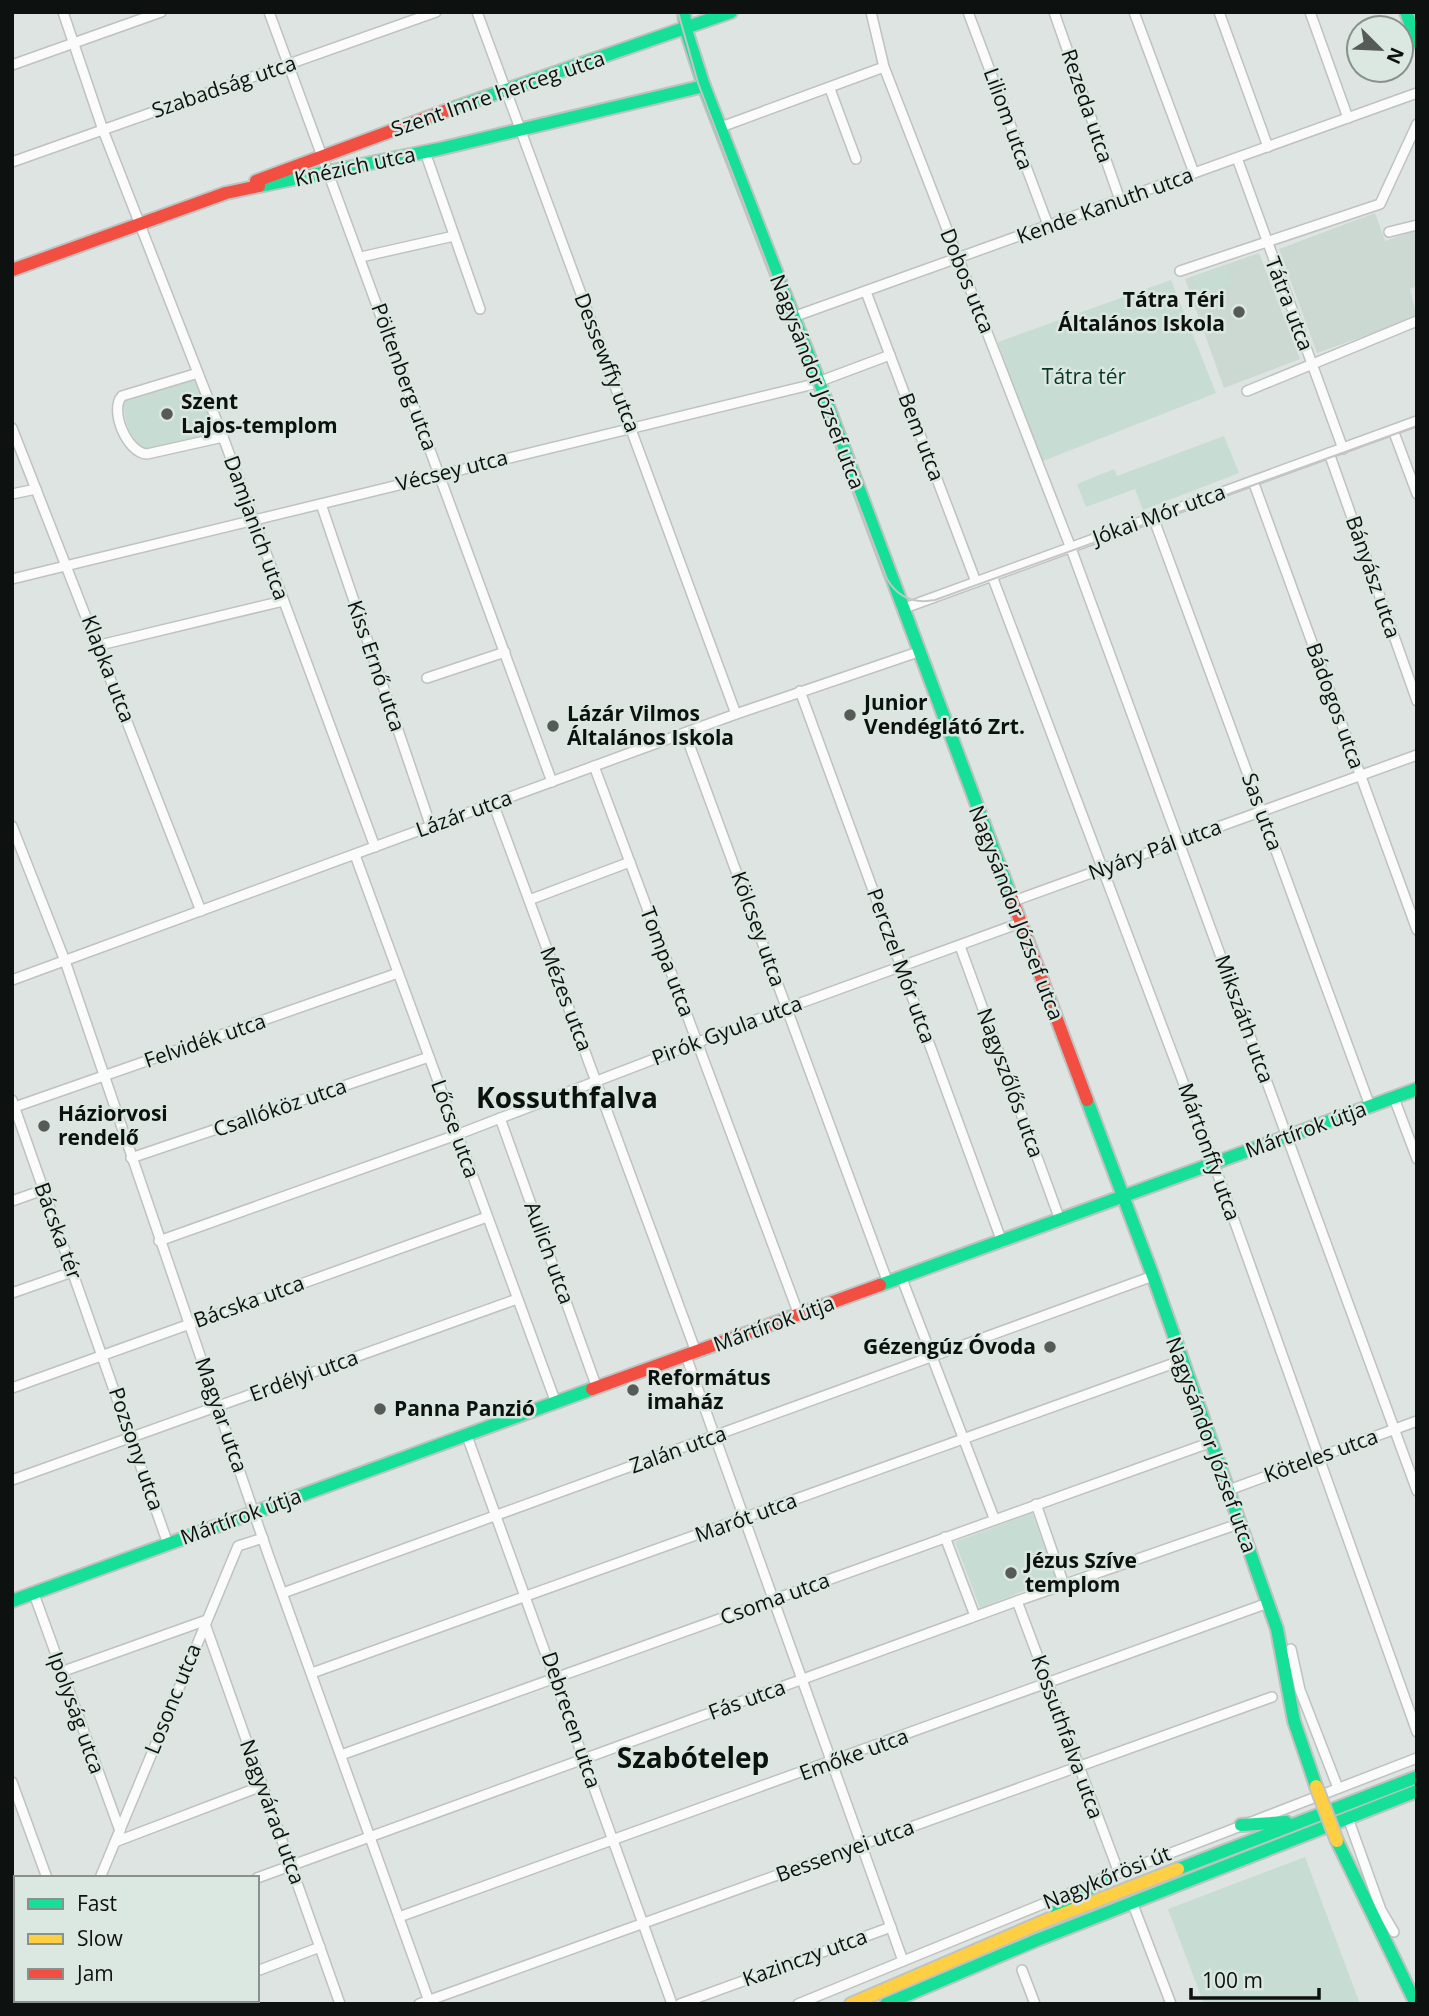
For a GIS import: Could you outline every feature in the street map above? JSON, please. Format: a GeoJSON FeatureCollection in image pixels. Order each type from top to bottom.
{"type":"FeatureCollection","features":[{"type":"Feature","properties":{"kind":"street","name":"Damjanich utca"},"geometry":{"type":"LineString","coordinates":[[63,12],[103,130],[223,436],[375,847]]}},
{"type":"Feature","properties":{"kind":"street"},"geometry":{"type":"LineString","coordinates":[[12,65],[161,12]]}},
{"type":"Feature","properties":{"kind":"street","name":"Pöltenberg utca"},"geometry":{"type":"LineString","coordinates":[[269,12],[552,782]]}},
{"type":"Feature","properties":{"kind":"street","name":"Szabadság utca"},"geometry":{"type":"LineString","coordinates":[[12,162],[436,12]]}},
{"type":"Feature","properties":{"kind":"street","name":"Dessewffy utca"},"geometry":{"type":"LineString","coordinates":[[477,12],[736,714]]}},
{"type":"Feature","properties":{"kind":"street","name":"Nagysándor József utca"},"geometry":{"type":"LineString","coordinates":[[684,12],[686,30],[704,86],[819,382],[1011,902],[1153,1276],[1180,1361],[1277,1629],[1294,1721],[1328,1820],[1356,1888],[1399,1960],[1416,2004]]}},
{"type":"Feature","properties":{"kind":"street","name":"Szent Imre herceg utca"},"geometry":{"type":"LineString","coordinates":[[226,193],[320,155],[686,30],[731,12]]}},
{"type":"Feature","properties":{"kind":"street","name":"Dobos utca"},"geometry":{"type":"LineString","coordinates":[[871,12],[884,68],[1070,547]]}},
{"type":"Feature","properties":{"kind":"street","name":"Liliom utca"},"geometry":{"type":"LineString","coordinates":[[968,12],[1048,225]]}},
{"type":"Feature","properties":{"kind":"street","name":"Rezeda utca"},"geometry":{"type":"LineString","coordinates":[[1054,12],[1119,200]]}},
{"type":"Feature","properties":{"kind":"street"},"geometry":{"type":"LineString","coordinates":[[1134,12],[1194,173]]}},
{"type":"Feature","properties":{"kind":"street"},"geometry":{"type":"LineString","coordinates":[[1219,12],[1268,147]]}},
{"type":"Feature","properties":{"kind":"street"},"geometry":{"type":"LineString","coordinates":[[1310,12],[1348,118]]}},
{"type":"Feature","properties":{"kind":"street"},"geometry":{"type":"LineString","coordinates":[[1406,12],[1417,42]]}},
{"type":"Feature","properties":{"kind":"street"},"geometry":{"type":"LineString","coordinates":[[721,127],[884,68]]}},
{"type":"Feature","properties":{"kind":"street","name":"Knézich utca"},"geometry":{"type":"LineString","coordinates":[[12,270],[226,193],[425,152],[704,86]]}},
{"type":"Feature","properties":{"kind":"street"},"geometry":{"type":"LineString","coordinates":[[830,89],[856,159]]}},
{"type":"Feature","properties":{"kind":"street","name":"Kende Kanuth utca"},"geometry":{"type":"LineString","coordinates":[[793,317],[1417,93]]}},
{"type":"Feature","properties":{"kind":"street"},"geometry":{"type":"LineString","coordinates":[[1181,271],[1380,204],[1417,124]]}},
{"type":"Feature","properties":{"kind":"street"},"geometry":{"type":"LineString","coordinates":[[425,152],[480,309]]}},
{"type":"Feature","properties":{"kind":"street","name":"Tátra utca"},"geometry":{"type":"LineString","coordinates":[[1237,158],[1265,242],[1268,259],[1306,358],[1313,365],[1343,449]]}},
{"type":"Feature","properties":{"kind":"street"},"geometry":{"type":"LineString","coordinates":[[1389,232],[1417,225]]}},
{"type":"Feature","properties":{"kind":"street"},"geometry":{"type":"LineString","coordinates":[[360,257],[454,236]]}},
{"type":"Feature","properties":{"kind":"street","name":"Bem utca"},"geometry":{"type":"LineString","coordinates":[[866,292],[976,582]]}},
{"type":"Feature","properties":{"kind":"street"},"geometry":{"type":"LineString","coordinates":[[1247,391],[1417,321]]}},
{"type":"Feature","properties":{"kind":"street","name":"Vécsey utca"},"geometry":{"type":"LineString","coordinates":[[12,579],[819,382],[890,355]]}},
{"type":"Feature","properties":{"kind":"street"},"geometry":{"type":"LineString","coordinates":[[198,373],[121,396],[117,410],[128,445],[136,452],[147,454],[223,436]]}},
{"type":"Feature","properties":{"kind":"street","name":"Jókai Mór utca"},"geometry":{"type":"LineString","coordinates":[[902,609],[1417,421]]}},
{"type":"Feature","properties":{"kind":"street","name":"Klapka utca"},"geometry":{"type":"LineString","coordinates":[[12,428],[100,645],[201,911]]}},
{"type":"Feature","properties":{"kind":"street"},"geometry":{"type":"LineString","coordinates":[[1393,430],[1417,494]]}},
{"type":"Feature","properties":{"kind":"street","name":"Bányász utca"},"geometry":{"type":"LineString","coordinates":[[1329,453],[1417,702]]}},
{"type":"Feature","properties":{"kind":"street","name":"Bádogos utca"},"geometry":{"type":"LineString","coordinates":[[1253,481],[1417,930]]}},
{"type":"Feature","properties":{"kind":"street"},"geometry":{"type":"LineString","coordinates":[[12,494],[36,489]]}},
{"type":"Feature","properties":{"kind":"street","name":"Kiss Ernő utca"},"geometry":{"type":"LineString","coordinates":[[321,504],[431,827]]}},
{"type":"Feature","properties":{"kind":"street","name":"Sas utca"},"geometry":{"type":"LineString","coordinates":[[1153,517],[1370,1106]]}},
{"type":"Feature","properties":{"kind":"street","name":"Mikszáth utca"},"geometry":{"type":"LineString","coordinates":[[1070,547],[1417,1491]]}},
{"type":"Feature","properties":{"kind":"street","name":"Mártonffy utca"},"geometry":{"type":"LineString","coordinates":[[992,576],[1105,869],[1214,1164],[1417,1732]]}},
{"type":"Feature","properties":{"kind":"street"},"geometry":{"type":"LineString","coordinates":[[100,645],[283,601]]}},
{"type":"Feature","properties":{"kind":"street"},"geometry":{"type":"LineString","coordinates":[[428,678],[505,652]]}},
{"type":"Feature","properties":{"kind":"street","name":"Lázár utca"},"geometry":{"type":"LineString","coordinates":[[12,980],[736,714],[918,652]]}},
{"type":"Feature","properties":{"kind":"street","name":"Perczel Mór utca"},"geometry":{"type":"LineString","coordinates":[[800,691],[1002,1242]]}},
{"type":"Feature","properties":{"kind":"street","name":"Kölcsey utca"},"geometry":{"type":"LineString","coordinates":[[685,733],[888,1283]]}},
{"type":"Feature","properties":{"kind":"street","name":"Nyáry Pál utca"},"geometry":{"type":"LineString","coordinates":[[1011,902],[1417,755]]}},
{"type":"Feature","properties":{"kind":"street","name":"Tompa utca"},"geometry":{"type":"LineString","coordinates":[[594,766],[799,1315]]}},
{"type":"Feature","properties":{"kind":"street","name":"Mézes utca"},"geometry":{"type":"LineString","coordinates":[[493,803],[598,1082],[691,1354],[715,1437],[834,1762],[903,1961]]}},
{"type":"Feature","properties":{"kind":"street","name":"Magyar utca"},"geometry":{"type":"LineString","coordinates":[[12,826],[65,961],[263,1538],[430,2002]]}},
{"type":"Feature","properties":{"kind":"street","name":"Lőcse utca"},"geometry":{"type":"LineString","coordinates":[[355,855],[556,1403]]}},
{"type":"Feature","properties":{"kind":"street"},"geometry":{"type":"LineString","coordinates":[[529,900],[630,862]]}},
{"type":"Feature","properties":{"kind":"street","name":"Pirók Gyula utca"},"geometry":{"type":"LineString","coordinates":[[159,1241],[459,1134],[787,1008],[1020,923]]}},
{"type":"Feature","properties":{"kind":"street","name":"Nagyszőlős utca"},"geometry":{"type":"LineString","coordinates":[[960,946],[1060,1220]]}},
{"type":"Feature","properties":{"kind":"street","name":"Felvidék utca"},"geometry":{"type":"LineString","coordinates":[[13,1105],[104,1077],[398,973]]}},
{"type":"Feature","properties":{"kind":"street","name":"Csallóköz utca"},"geometry":{"type":"LineString","coordinates":[[131,1158],[429,1057]]}},
{"type":"Feature","properties":{"kind":"street","name":"Mártírok útja"},"geometry":{"type":"LineString","coordinates":[[12,1601],[902,1279],[1417,1089]]}},
{"type":"Feature","properties":{"kind":"street"},"geometry":{"type":"LineString","coordinates":[[1394,1098],[1417,1159]]}},
{"type":"Feature","properties":{"kind":"street","name":"Bácska tér"},"geometry":{"type":"LineString","coordinates":[[13,1105],[104,1354]]}},
{"type":"Feature","properties":{"kind":"street","name":"Aulich utca"},"geometry":{"type":"LineString","coordinates":[[500,1118],[597,1388]]}},
{"type":"Feature","properties":{"kind":"street"},"geometry":{"type":"LineString","coordinates":[[12,1201],[43,1190]]}},
{"type":"Feature","properties":{"kind":"street","name":"Bácska utca"},"geometry":{"type":"LineString","coordinates":[[12,1388],[487,1217]]}},
{"type":"Feature","properties":{"kind":"street"},"geometry":{"type":"LineString","coordinates":[[12,1293],[72,1272]]}},
{"type":"Feature","properties":{"kind":"street","name":"Zalán utca"},"geometry":{"type":"LineString","coordinates":[[283,1593],[1153,1276]]}},
{"type":"Feature","properties":{"kind":"street"},"geometry":{"type":"LineString","coordinates":[[902,1279],[994,1518]]}},
{"type":"Feature","properties":{"kind":"street","name":"Erdélyi utca"},"geometry":{"type":"LineString","coordinates":[[12,1480],[131,1435],[517,1299]]}},
{"type":"Feature","properties":{"kind":"street","name":"Pozsony utca"},"geometry":{"type":"LineString","coordinates":[[104,1354],[168,1544]]}},
{"type":"Feature","properties":{"kind":"street","name":"Marót utca"},"geometry":{"type":"LineString","coordinates":[[312,1673],[1180,1361]]}},
{"type":"Feature","properties":{"kind":"street","name":"Köteles utca"},"geometry":{"type":"LineString","coordinates":[[1226,1491],[1417,1421]]}},
{"type":"Feature","properties":{"kind":"street","name":"Debrecen utca"},"geometry":{"type":"LineString","coordinates":[[467,1436],[557,1678],[672,2004]]}},
{"type":"Feature","properties":{"kind":"street","name":"Csoma utca"},"geometry":{"type":"LineString","coordinates":[[341,1755],[994,1518],[1209,1443]]}},
{"type":"Feature","properties":{"kind":"street"},"geometry":{"type":"LineString","coordinates":[[1036,1504],[1064,1585]]}},
{"type":"Feature","properties":{"kind":"street","name":"Fás utca"},"geometry":{"type":"LineString","coordinates":[[259,1877],[975,1616],[1238,1524]]}},
{"type":"Feature","properties":{"kind":"street"},"geometry":{"type":"LineString","coordinates":[[945,1537],[975,1616]]}},
{"type":"Feature","properties":{"kind":"street","name":"Losonc utca"},"geometry":{"type":"LineString","coordinates":[[101,1876],[204,1621],[238,1546],[263,1538]]}},
{"type":"Feature","properties":{"kind":"street","name":"Ipolyság utca"},"geometry":{"type":"LineString","coordinates":[[34,1594],[120,1831]]}},
{"type":"Feature","properties":{"kind":"street","name":"Kossuthfalva utca"},"geometry":{"type":"LineString","coordinates":[[1017,1601],[1119,1873]]}},
{"type":"Feature","properties":{"kind":"street","name":"Emőke utca"},"geometry":{"type":"LineString","coordinates":[[399,1917],[1048,1685],[1268,1603]]}},
{"type":"Feature","properties":{"kind":"street"},"geometry":{"type":"LineString","coordinates":[[61,1672],[204,1621]]}},
{"type":"Feature","properties":{"kind":"street","name":"Nagyvárad utca"},"geometry":{"type":"LineString","coordinates":[[204,1621],[340,2004]]}},
{"type":"Feature","properties":{"kind":"street"},"geometry":{"type":"LineString","coordinates":[[193,1651],[201,1648],[217,1657]]}},
{"type":"Feature","properties":{"kind":"street"},"geometry":{"type":"LineString","coordinates":[[1291,1650],[1300,1690],[1338,1788]]}},
{"type":"Feature","properties":{"kind":"street","name":"Bessenyei utca"},"geometry":{"type":"LineString","coordinates":[[419,2004],[1272,1696]]}},
{"type":"Feature","properties":{"kind":"street","name":"Nagykőrösi út"},"geometry":{"type":"LineString","coordinates":[[799,2004],[1105,1878],[1417,1758]]}},
{"type":"Feature","properties":{"kind":"street","name":"Nagykőrösi út"},"geometry":{"type":"LineString","coordinates":[[851,2004],[1047,1920],[1417,1777]]}},
{"type":"Feature","properties":{"kind":"street"},"geometry":{"type":"LineString","coordinates":[[12,1782],[46,1876]]}},
{"type":"Feature","properties":{"kind":"street"},"geometry":{"type":"LineString","coordinates":[[115,1842],[262,1786]]}},
{"type":"Feature","properties":{"kind":"street","name":"Nagykőrösi út"},"geometry":{"type":"LineString","coordinates":[[886,2004],[1132,1902],[1417,1791]]}},
{"type":"Feature","properties":{"kind":"street"},"geometry":{"type":"LineString","coordinates":[[1348,1818],[1381,1910],[1394,1932]]}},
{"type":"Feature","properties":{"kind":"street"},"geometry":{"type":"LineString","coordinates":[[1241,1825],[1298,1821]]}},
{"type":"Feature","properties":{"kind":"street"},"geometry":{"type":"LineString","coordinates":[[1047,1920],[1062,1906],[1105,1878]]}},
{"type":"Feature","properties":{"kind":"street"},"geometry":{"type":"LineString","coordinates":[[1132,1902],[1171,2004]]}},
{"type":"Feature","properties":{"kind":"street","name":"Kazinczy utca"},"geometry":{"type":"LineString","coordinates":[[680,2004],[891,1927]]}},
{"type":"Feature","properties":{"kind":"street"},"geometry":{"type":"LineString","coordinates":[[259,1970],[320,1947]]}},
{"type":"Feature","properties":{"kind":"street"},"geometry":{"type":"LineString","coordinates":[[1022,1970],[1035,2004]]}},
{"type":"Feature","properties":{"kind":"shaded area"},"geometry":{"type":"Polygon","coordinates":[[[1375,213],[1385,241],[1417,230],[1417,286],[1410,289],[1417,317],[1317,353],[1279,249],[1375,213]]]}},
{"type":"Feature","properties":{"kind":"shaded area","name":"Tátra Téri Általános Iskola"},"geometry":{"type":"Polygon","coordinates":[[[1259,253],[1300,359],[1224,388],[1185,279],[1259,253]]]}},
{"type":"Feature","properties":{"kind":"green space"},"geometry":{"type":"Polygon","coordinates":[[[1227,265],[1233,284],[1199,296],[1192,277],[1227,265]]]}},
{"type":"Feature","properties":{"kind":"green space","name":"Tátra tér"},"geometry":{"type":"Polygon","coordinates":[[[1171,280],[1216,393],[1038,463],[998,342],[1171,280]]]}},
{"type":"Feature","properties":{"kind":"green space"},"geometry":{"type":"Polygon","coordinates":[[[194,377],[215,433],[143,450],[135,441],[125,418],[127,397],[194,377]]]}},
{"type":"Feature","properties":{"kind":"green space"},"geometry":{"type":"Polygon","coordinates":[[[1224,436],[1239,473],[1143,510],[1135,489],[1086,507],[1077,484],[1114,469],[1117,476],[1224,436]]]}},
{"type":"Feature","properties":{"kind":"green space"},"geometry":{"type":"Polygon","coordinates":[[[1032,1513],[1056,1578],[980,1608],[955,1542],[1032,1513]]]}},
{"type":"Feature","properties":{"kind":"green space"},"geometry":{"type":"Polygon","coordinates":[[[1305,1857],[1360,2004],[1204,2004],[1168,1909],[1305,1857]]]}},
{"type":"Feature","properties":{"kind":"tram line"},"geometry":{"type":"LineString","coordinates":[[678,12],[698,83],[887,579],[901,595],[913,600],[935,600],[1417,426]]}},
{"type":"Feature","properties":{"kind":"traffic: fast"},"geometry":{"type":"LineString","coordinates":[[684,12],[686,30],[704,86],[819,382],[1012,899]]}},
{"type":"Feature","properties":{"kind":"traffic: fast"},"geometry":{"type":"LineString","coordinates":[[448,110],[731,12]]}},
{"type":"Feature","properties":{"kind":"traffic: fast"},"geometry":{"type":"LineString","coordinates":[[1406,12],[1417,42]]}},
{"type":"Feature","properties":{"kind":"traffic: fast"},"geometry":{"type":"LineString","coordinates":[[259,186],[439,149],[704,86]]}},
{"type":"Feature","properties":{"kind":"traffic: fast"},"geometry":{"type":"LineString","coordinates":[[880,1285],[1417,1089]]}},
{"type":"Feature","properties":{"kind":"traffic: fast"},"geometry":{"type":"LineString","coordinates":[[1087,1100],[1153,1276],[1277,1629],[1294,1721],[1316,1786]]}},
{"type":"Feature","properties":{"kind":"traffic: fast"},"geometry":{"type":"LineString","coordinates":[[12,1601],[592,1389]]}},
{"type":"Feature","properties":{"kind":"traffic: fast"},"geometry":{"type":"LineString","coordinates":[[1178,1869],[1417,1777]]}},
{"type":"Feature","properties":{"kind":"traffic: fast"},"geometry":{"type":"LineString","coordinates":[[886,2004],[1037,1940],[1417,1791]]}},
{"type":"Feature","properties":{"kind":"traffic: fast"},"geometry":{"type":"LineString","coordinates":[[1241,1825],[1286,1822]]}},
{"type":"Feature","properties":{"kind":"traffic: fast"},"geometry":{"type":"LineString","coordinates":[[1337,1841],[1416,2004]]}},
{"type":"Feature","properties":{"kind":"traffic: fast"},"geometry":{"type":"LineString","coordinates":[[1057,1911],[1105,1878]]}},
{"type":"Feature","properties":{"kind":"traffic: slow"},"geometry":{"type":"LineString","coordinates":[[1316,1786],[1337,1841]]}},
{"type":"Feature","properties":{"kind":"traffic: slow"},"geometry":{"type":"LineString","coordinates":[[851,2004],[1047,1920],[1178,1869]]}},
{"type":"Feature","properties":{"kind":"traffic: jam"},"geometry":{"type":"LineString","coordinates":[[256,181],[448,110]]}},
{"type":"Feature","properties":{"kind":"traffic: jam"},"geometry":{"type":"LineString","coordinates":[[12,270],[226,193],[259,186]]}},
{"type":"Feature","properties":{"kind":"traffic: jam"},"geometry":{"type":"LineString","coordinates":[[1012,899],[1087,1100]]}},
{"type":"Feature","properties":{"kind":"traffic: jam"},"geometry":{"type":"LineString","coordinates":[[592,1389],[880,1285]]}},
{"type":"Feature","properties":{"kind":"place","name":"Tátra Téri Általános Iskola"},"geometry":{"type":"Point","coordinates":[1239,312]}},
{"type":"Feature","properties":{"kind":"place","name":"Szent Lajos-templom"},"geometry":{"type":"Point","coordinates":[167,414]}},
{"type":"Feature","properties":{"kind":"place","name":"Junior Vendéglátó Zrt."},"geometry":{"type":"Point","coordinates":[850,715]}},
{"type":"Feature","properties":{"kind":"place","name":"Lázár Vilmos Általános Iskola"},"geometry":{"type":"Point","coordinates":[553,726]}},
{"type":"Feature","properties":{"kind":"place","name":"Háziorvosi rendelő"},"geometry":{"type":"Point","coordinates":[44,1126]}},
{"type":"Feature","properties":{"kind":"place","name":"Gézengúz Óvoda"},"geometry":{"type":"Point","coordinates":[1050,1347]}},
{"type":"Feature","properties":{"kind":"place","name":"Református imaház"},"geometry":{"type":"Point","coordinates":[633,1390]}},
{"type":"Feature","properties":{"kind":"place","name":"Panna Panzió"},"geometry":{"type":"Point","coordinates":[380,1409]}},
{"type":"Feature","properties":{"kind":"place","name":"Jézus Szíve templom"},"geometry":{"type":"Point","coordinates":[1011,1573]}},
{"type":"Feature","properties":{"kind":"district","name":"Kossuthfalva"},"geometry":{"type":"Point","coordinates":[567,1098]}},
{"type":"Feature","properties":{"kind":"district","name":"Szabótelep"},"geometry":{"type":"Point","coordinates":[693,1758]}}]}
